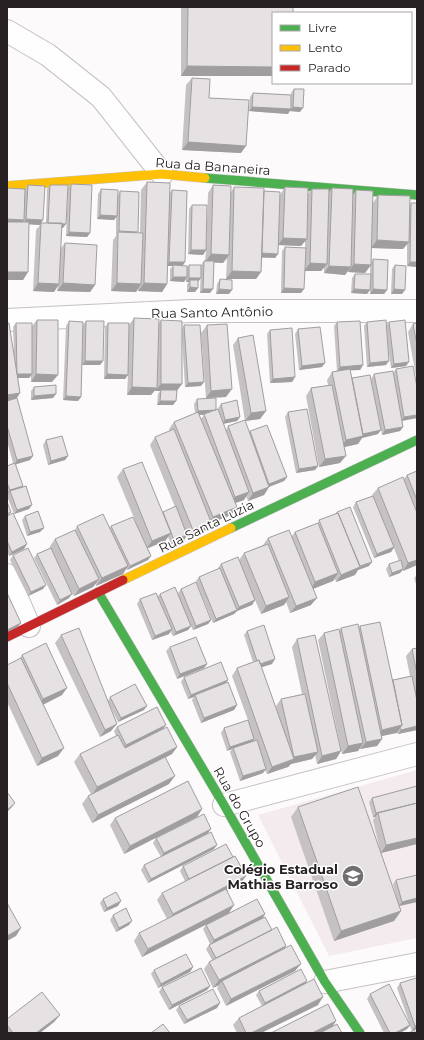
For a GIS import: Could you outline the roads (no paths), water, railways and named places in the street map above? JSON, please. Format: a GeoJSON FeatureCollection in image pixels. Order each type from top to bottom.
{"type":"FeatureCollection","features":[{"type":"Feature","properties":{"kind":"street"},"geometry":{"type":"LineString","coordinates":[[7,31],[48,55],[101,97],[162,174]]}},
{"type":"Feature","properties":{"kind":"street","name":"Rua da Bananeira"},"geometry":{"type":"LineString","coordinates":[[7,186],[162,174],[417,195]]}},
{"type":"Feature","properties":{"kind":"street","name":"Rua Santo Antônio"},"geometry":{"type":"LineString","coordinates":[[7,320],[191,311],[417,311]]}},
{"type":"Feature","properties":{"kind":"street","name":"Rua Santa Luzia"},"geometry":{"type":"LineString","coordinates":[[7,637],[417,440]]}},
{"type":"Feature","properties":{"kind":"street"},"geometry":{"type":"LineString","coordinates":[[7,575],[29,626]]}},
{"type":"Feature","properties":{"kind":"street","name":"Rua do Grupo"},"geometry":{"type":"LineString","coordinates":[[98,592],[224,805],[325,982],[360,1033]]}},
{"type":"Feature","properties":{"kind":"street"},"geometry":{"type":"LineString","coordinates":[[224,805],[417,754]]}},
{"type":"Feature","properties":{"kind":"street"},"geometry":{"type":"LineString","coordinates":[[325,982],[417,964]]}},
{"type":"Feature","properties":{"kind":"place","name":"Colégio Estadual Mathias Barroso"},"geometry":{"type":"Point","coordinates":[353,876]}}]}
